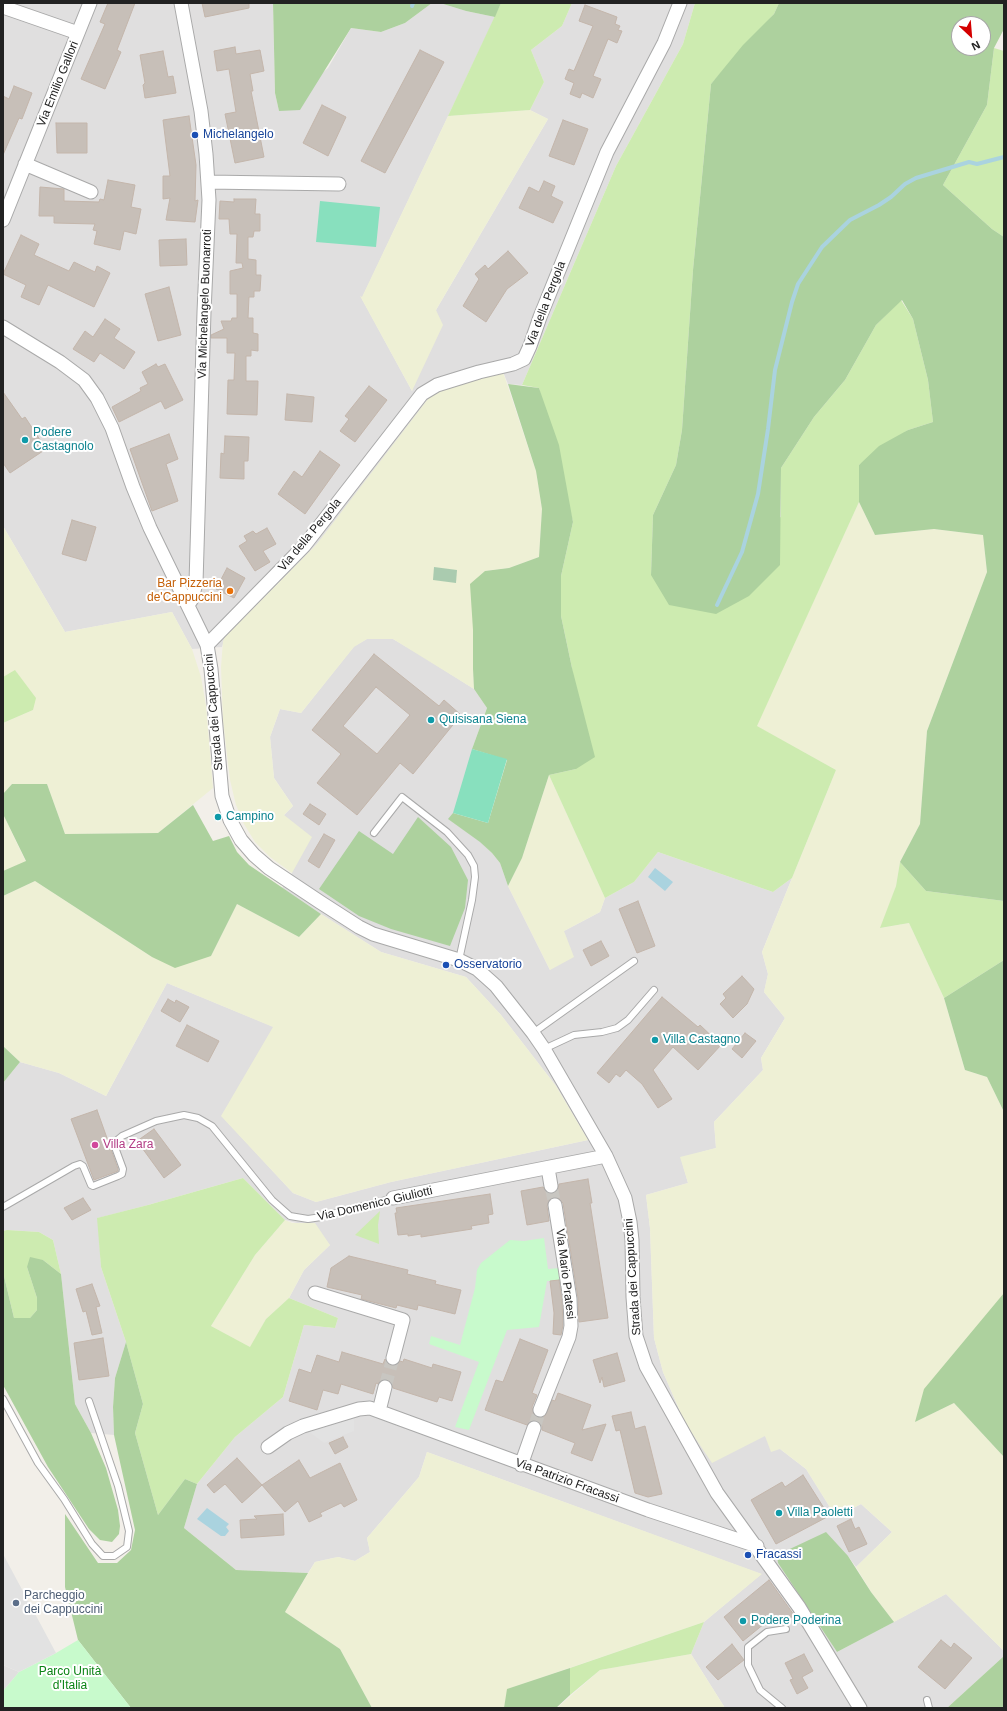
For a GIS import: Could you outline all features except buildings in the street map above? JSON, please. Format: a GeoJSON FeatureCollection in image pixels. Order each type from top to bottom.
{"type":"FeatureCollection","features":[{"type":"Feature","properties":{"kind":"street","name":"Via Emilio Gallori"},"geometry":{"type":"LineString","coordinates":[[3,220],[90,3]]}},
{"type":"Feature","properties":{"kind":"street","name":"Via Michelangelo Buonarroti"},"geometry":{"type":"LineString","coordinates":[[181,3],[201,111],[208,182],[196,583],[192,599],[188,605]]}},
{"type":"Feature","properties":{"kind":"street","name":"Via della Pergola"},"geometry":{"type":"LineString","coordinates":[[207,645],[304,546],[422,394],[437,385],[479,372],[513,364],[524,359],[529,350],[540,317],[609,146],[664,43],[680,3]]}},
{"type":"Feature","properties":{"kind":"street"},"geometry":{"type":"LineString","coordinates":[[3,7],[78,33]]}},
{"type":"Feature","properties":{"kind":"street"},"geometry":{"type":"LineString","coordinates":[[25,164],[91,192]]}},
{"type":"Feature","properties":{"kind":"street"},"geometry":{"type":"LineString","coordinates":[[208,182],[339,184]]}},
{"type":"Feature","properties":{"kind":"street","name":"Strada dei Cappuccini"},"geometry":{"type":"LineString","coordinates":[[3,327],[69,368],[84,380],[93,392],[112,428],[137,499],[207,645],[213,684],[222,796],[230,820],[246,846],[269,868],[359,927],[373,934],[459,960],[472,966],[486,976],[533,1033],[544,1049],[606,1156],[625,1198],[630,1222],[635,1322],[638,1344],[643,1359],[703,1471],[724,1503],[757,1546],[800,1607],[860,1708]]}},
{"type":"Feature","properties":{"kind":"street","name":"Via Domenico Giuliotti"},"geometry":{"type":"LineString","coordinates":[[393,1198],[606,1156]]}},
{"type":"Feature","properties":{"kind":"street"},"geometry":{"type":"LineString","coordinates":[[548,1168],[552,1186]]}},
{"type":"Feature","properties":{"kind":"street","name":"Via Mario Pratesi"},"geometry":{"type":"LineString","coordinates":[[540,1410],[569,1337],[571,1326],[570,1299],[555,1205]]}},
{"type":"Feature","properties":{"kind":"street"},"geometry":{"type":"LineString","coordinates":[[315,1292],[403,1320],[393,1358]]}},
{"type":"Feature","properties":{"kind":"street"},"geometry":{"type":"LineString","coordinates":[[379,1411],[385,1387]]}},
{"type":"Feature","properties":{"kind":"street","name":"Via Patrizio Fracassi"},"geometry":{"type":"LineString","coordinates":[[268,1447],[288,1433],[303,1426],[359,1409],[370,1408],[521,1465],[648,1510],[757,1546]]}},
{"type":"Feature","properties":{"kind":"street"},"geometry":{"type":"LineString","coordinates":[[521,1465],[534,1428]]}},
{"type":"Feature","properties":{"kind":"lane"},"geometry":{"type":"LineString","coordinates":[[374,833],[402,797],[444,828],[468,855],[474,866],[475,877],[472,900],[459,960]]}},
{"type":"Feature","properties":{"kind":"lane"},"geometry":{"type":"LineString","coordinates":[[533,1033],[634,961]]}},
{"type":"Feature","properties":{"kind":"lane"},"geometry":{"type":"LineString","coordinates":[[544,1049],[574,1035],[602,1032],[616,1028],[628,1020],[654,990]]}},
{"type":"Feature","properties":{"kind":"lane","name":"Via Domenico Giuliotti"},"geometry":{"type":"LineString","coordinates":[[3,1207],[80,1164],[83,1166],[91,1185],[98,1185],[122,1174],[123,1169],[116,1150],[116,1141],[122,1136],[156,1121],[184,1115],[198,1118],[212,1126],[272,1200],[290,1216],[308,1219],[321,1217],[393,1198]]}},
{"type":"Feature","properties":{"kind":"lane"},"geometry":{"type":"LineString","coordinates":[[3,1400],[38,1463],[64,1498],[92,1544],[103,1556],[114,1556],[127,1547],[130,1531],[118,1486],[89,1401]]}},
{"type":"Feature","properties":{"kind":"lane"},"geometry":{"type":"LineString","coordinates":[[782,1708],[760,1690],[748,1665],[748,1648],[767,1632],[786,1629]]}},
{"type":"Feature","properties":{"kind":"lane"},"geometry":{"type":"LineString","coordinates":[[926,1700],[929,1708]]}},
{"type":"Feature","properties":{"kind":"shaded area"},"geometry":{"type":"Polygon","coordinates":[[[3,3],[273,3],[275,93],[279,111],[328,68],[351,28],[381,32],[405,23],[432,3],[440,3],[466,11],[495,17],[362,298],[361,297],[412,391],[436,310],[548,119],[530,110],[544,82],[531,50],[562,26],[572,3],[695,3],[683,44],[616,166],[522,385],[508,384],[503,372],[316,545],[225,637],[222,647],[192,649],[172,612],[65,632],[3,526],[3,3]]]}},
{"type":"Feature","properties":{"kind":"shaded area"},"geometry":{"type":"Polygon","coordinates":[[[367,639],[393,639],[474,689],[487,708],[472,749],[507,759],[449,819],[481,842],[500,863],[508,886],[550,970],[564,931],[600,912],[605,898],[634,882],[658,852],[773,892],[792,878],[762,952],[768,974],[764,992],[785,1018],[761,1058],[763,1070],[714,1122],[716,1148],[681,1158],[688,1183],[646,1195],[650,1228],[654,1338],[663,1372],[685,1423],[765,1436],[806,1469],[836,1517],[861,1504],[892,1532],[856,1567],[848,1556],[778,1563],[837,1652],[946,1594],[1004,1651],[1004,1656],[947,1708],[725,1708],[691,1654],[704,1622],[761,1574],[427,1452],[419,1477],[367,1538],[370,1552],[355,1561],[338,1557],[315,1562],[308,1573],[236,1570],[184,1528],[197,1484],[235,1437],[283,1397],[304,1325],[335,1328],[338,1318],[289,1298],[304,1270],[330,1245],[301,1224],[285,1220],[243,1178],[98,1218],[101,1267],[126,1342],[115,1378],[113,1407],[114,1435],[91,1433],[75,1404],[61,1274],[53,1240],[39,1232],[3,1231],[3,1083],[20,1062],[59,1073],[106,1096],[167,983],[274,1027],[222,1116],[293,1193],[316,1202],[391,1182],[588,1140],[556,1086],[501,1015],[466,977],[381,952],[282,888],[292,873],[284,815],[293,806],[274,778],[270,737],[280,709],[301,713],[354,646],[367,639]]]}},
{"type":"Feature","properties":{"kind":"shaded area"},"geometry":{"type":"Polygon","coordinates":[[[354,1417],[354,1431],[324,1443],[308,1431],[354,1417]]]}},
{"type":"Feature","properties":{"kind":"shaded area","name":"Parcheggio dei Cappuccini"},"geometry":{"type":"Polygon","coordinates":[[[3,1554],[56,1653],[19,1672],[3,1665],[3,1554]]]}},
{"type":"Feature","properties":{"kind":"shaded area"},"geometry":{"type":"Polygon","coordinates":[[[3,1665],[19,1672],[3,1691],[3,1665]]]}},
{"type":"Feature","properties":{"kind":"green space"},"geometry":{"type":"Polygon","coordinates":[[[273,3],[432,3],[405,23],[381,32],[351,28],[300,110],[279,111],[275,93],[273,3]]]}},
{"type":"Feature","properties":{"kind":"green space"},"geometry":{"type":"Polygon","coordinates":[[[440,3],[501,3],[495,17],[466,11],[440,3]]]}},
{"type":"Feature","properties":{"kind":"green space"},"geometry":{"type":"Polygon","coordinates":[[[501,3],[572,3],[562,26],[531,50],[544,82],[530,110],[448,116],[501,3]]]}},
{"type":"Feature","properties":{"kind":"green space"},"geometry":{"type":"Polygon","coordinates":[[[695,3],[779,3],[774,14],[711,84],[693,270],[682,430],[676,465],[653,515],[651,575],[781,517],[781,468],[814,417],[845,380],[876,325],[901,300],[913,319],[928,380],[933,422],[908,430],[859,465],[859,502],[757,726],[836,770],[792,878],[773,892],[658,852],[634,882],[605,898],[549,775],[576,769],[572,668],[561,616],[561,576],[573,522],[539,388],[522,385],[616,166],[683,44],[695,3]]]}},
{"type":"Feature","properties":{"kind":"green space"},"geometry":{"type":"Polygon","coordinates":[[[779,3],[1004,3],[1004,29],[994,48],[987,105],[943,185],[992,229],[1004,237],[1004,901],[926,891],[900,862],[920,824],[927,731],[987,572],[983,535],[934,529],[875,535],[859,502],[859,465],[879,446],[908,430],[933,422],[928,380],[913,319],[902,300],[876,325],[845,380],[814,417],[781,468],[780,565],[749,596],[716,614],[669,605],[651,575],[653,515],[676,465],[682,430],[693,270],[711,84],[743,45],[774,14],[779,3]]]}},
{"type":"Feature","properties":{"kind":"green space"},"geometry":{"type":"Polygon","coordinates":[[[994,48],[1004,51],[1004,237],[992,229],[943,185],[987,105],[994,48]]]}},
{"type":"Feature","properties":{"kind":"green space"},"geometry":{"type":"Polygon","coordinates":[[[530,110],[548,119],[436,310],[443,325],[412,391],[360,296],[362,297],[448,116],[530,110]]]}},
{"type":"Feature","properties":{"kind":"green space"},"geometry":{"type":"Polygon","coordinates":[[[320,201],[380,207],[376,247],[316,242],[320,201]]]}},
{"type":"Feature","properties":{"kind":"green space"},"geometry":{"type":"Polygon","coordinates":[[[503,372],[536,471],[542,509],[539,557],[509,568],[485,571],[473,630],[474,689],[393,639],[367,639],[354,647],[301,713],[280,709],[270,737],[274,778],[293,806],[284,815],[312,837],[292,873],[270,857],[255,842],[244,824],[236,805],[230,780],[223,721],[221,667],[223,641],[225,637],[316,545],[431,395],[466,381],[503,372]]]}},
{"type":"Feature","properties":{"kind":"green space"},"geometry":{"type":"Polygon","coordinates":[[[508,384],[539,388],[559,445],[573,522],[561,576],[561,616],[572,668],[595,757],[576,769],[549,775],[522,858],[508,886],[500,863],[492,853],[480,842],[448,819],[453,813],[488,823],[507,760],[472,749],[487,708],[474,689],[473,630],[470,584],[485,571],[509,568],[539,557],[542,509],[536,471],[508,384]]]}},
{"type":"Feature","properties":{"kind":"green space"},"geometry":{"type":"Polygon","coordinates":[[[859,502],[875,535],[934,529],[983,535],[987,572],[927,731],[920,824],[900,862],[896,886],[881,928],[909,923],[944,998],[965,1070],[987,1077],[1004,1112],[1004,1293],[915,1422],[954,1403],[1004,1457],[1004,1651],[946,1594],[894,1622],[871,1592],[856,1567],[892,1532],[861,1504],[836,1517],[806,1469],[780,1449],[771,1452],[765,1436],[712,1463],[685,1423],[663,1372],[654,1338],[650,1228],[646,1195],[688,1183],[680,1157],[716,1148],[714,1122],[763,1070],[761,1058],[785,1018],[764,992],[768,974],[762,952],[836,770],[756,726],[859,502]]]}},
{"type":"Feature","properties":{"kind":"green space"},"geometry":{"type":"Polygon","coordinates":[[[3,526],[65,632],[172,612],[192,649],[201,677],[206,706],[213,788],[158,833],[65,834],[47,784],[12,784],[3,794],[3,723],[33,710],[16,671],[3,677],[3,526]]]}},
{"type":"Feature","properties":{"kind":"green space"},"geometry":{"type":"Polygon","coordinates":[[[434,567],[457,570],[456,583],[433,580],[434,567]]]}},
{"type":"Feature","properties":{"kind":"green space"},"geometry":{"type":"Polygon","coordinates":[[[15,670],[36,698],[33,710],[3,723],[3,677],[15,670]]]}},
{"type":"Feature","properties":{"kind":"green space"},"geometry":{"type":"Polygon","coordinates":[[[472,749],[507,759],[488,823],[453,813],[472,749]]]}},
{"type":"Feature","properties":{"kind":"green space"},"geometry":{"type":"Polygon","coordinates":[[[549,775],[605,898],[600,912],[564,931],[574,957],[550,970],[508,886],[522,858],[549,775]]]}},
{"type":"Feature","properties":{"kind":"green space"},"geometry":{"type":"Polygon","coordinates":[[[12,784],[47,784],[65,834],[158,833],[193,805],[213,841],[229,836],[237,852],[249,865],[321,914],[299,937],[237,904],[211,956],[175,968],[152,957],[35,881],[3,896],[3,871],[26,861],[3,814],[3,794],[12,784]]]}},
{"type":"Feature","properties":{"kind":"green space"},"geometry":{"type":"Polygon","coordinates":[[[3,814],[26,862],[3,871],[3,814]]]}},
{"type":"Feature","properties":{"kind":"green space"},"geometry":{"type":"Polygon","coordinates":[[[418,817],[451,847],[468,880],[465,908],[450,946],[391,929],[359,916],[319,889],[359,831],[393,854],[418,817]]]}},
{"type":"Feature","properties":{"kind":"green space"},"geometry":{"type":"Polygon","coordinates":[[[900,862],[926,891],[1004,901],[1004,960],[944,998],[909,923],[880,928],[896,886],[900,862]]]}},
{"type":"Feature","properties":{"kind":"green space"},"geometry":{"type":"Polygon","coordinates":[[[35,881],[152,957],[211,956],[237,904],[299,937],[321,914],[381,952],[466,977],[501,1015],[556,1086],[588,1140],[391,1182],[316,1202],[293,1193],[221,1116],[273,1027],[167,983],[106,1096],[59,1073],[20,1062],[3,1046],[3,896],[35,881]]]}},
{"type":"Feature","properties":{"kind":"green space"},"geometry":{"type":"Polygon","coordinates":[[[1004,960],[1004,1112],[987,1077],[965,1070],[944,998],[1004,960]]]}},
{"type":"Feature","properties":{"kind":"green space"},"geometry":{"type":"Polygon","coordinates":[[[3,1046],[20,1062],[3,1083],[3,1046]]]}},
{"type":"Feature","properties":{"kind":"green space"},"geometry":{"type":"Polygon","coordinates":[[[243,1178],[285,1220],[255,1255],[211,1326],[250,1347],[266,1319],[289,1298],[338,1318],[335,1328],[304,1325],[283,1397],[235,1437],[197,1484],[185,1479],[158,1515],[135,1433],[143,1404],[126,1342],[101,1267],[97,1218],[243,1178]]]}},
{"type":"Feature","properties":{"kind":"green space"},"geometry":{"type":"Polygon","coordinates":[[[380,1211],[378,1225],[379,1244],[355,1235],[380,1211]]]}},
{"type":"Feature","properties":{"kind":"green space"},"geometry":{"type":"Polygon","coordinates":[[[285,1220],[292,1223],[315,1223],[330,1245],[304,1270],[289,1298],[266,1319],[251,1348],[211,1326],[255,1255],[285,1220]]]}},
{"type":"Feature","properties":{"kind":"green space"},"geometry":{"type":"Polygon","coordinates":[[[3,1231],[39,1232],[53,1240],[61,1274],[43,1260],[27,1267],[37,1298],[37,1310],[30,1318],[14,1318],[3,1272],[3,1231]]]}},
{"type":"Feature","properties":{"kind":"green space"},"geometry":{"type":"Polygon","coordinates":[[[544,1238],[548,1269],[560,1268],[561,1280],[547,1281],[539,1327],[507,1330],[469,1430],[455,1427],[479,1362],[429,1344],[431,1336],[460,1345],[475,1288],[477,1270],[481,1263],[510,1240],[524,1241],[544,1238]]]}},
{"type":"Feature","properties":{"kind":"green space"},"geometry":{"type":"Polygon","coordinates":[[[30,1257],[43,1260],[61,1274],[75,1404],[91,1433],[106,1468],[118,1510],[120,1526],[119,1534],[112,1542],[100,1540],[89,1529],[48,1467],[3,1385],[3,1272],[14,1318],[30,1318],[37,1310],[37,1298],[27,1267],[30,1257]]]}},
{"type":"Feature","properties":{"kind":"green space"},"geometry":{"type":"Polygon","coordinates":[[[1004,1293],[1004,1457],[954,1403],[915,1422],[924,1389],[1004,1293]]]}},
{"type":"Feature","properties":{"kind":"green space"},"geometry":{"type":"Polygon","coordinates":[[[126,1342],[143,1404],[135,1433],[158,1515],[185,1479],[197,1484],[184,1528],[236,1570],[308,1573],[285,1612],[340,1649],[372,1708],[131,1708],[78,1640],[65,1587],[65,1514],[98,1563],[117,1563],[131,1550],[135,1530],[114,1435],[113,1407],[115,1378],[126,1342]]]}},
{"type":"Feature","properties":{"kind":"green space"},"geometry":{"type":"Polygon","coordinates":[[[427,1452],[762,1574],[704,1622],[508,1689],[504,1708],[372,1708],[340,1649],[285,1612],[315,1562],[338,1557],[355,1561],[370,1552],[367,1538],[419,1477],[427,1452]]]}},
{"type":"Feature","properties":{"kind":"green space"},"geometry":{"type":"Polygon","coordinates":[[[826,1532],[848,1556],[871,1592],[894,1622],[837,1652],[778,1563],[777,1555],[826,1532]]]}},
{"type":"Feature","properties":{"kind":"green space"},"geometry":{"type":"Polygon","coordinates":[[[704,1622],[691,1654],[600,1670],[570,1695],[570,1668],[704,1622]]]}},
{"type":"Feature","properties":{"kind":"green space","name":"Parco Unità d'Italia"},"geometry":{"type":"Polygon","coordinates":[[[78,1640],[131,1708],[3,1708],[3,1691],[19,1672],[78,1640]]]}},
{"type":"Feature","properties":{"kind":"green space"},"geometry":{"type":"Polygon","coordinates":[[[691,1654],[725,1708],[557,1708],[600,1670],[691,1654]]]}},
{"type":"Feature","properties":{"kind":"green space"},"geometry":{"type":"Polygon","coordinates":[[[1004,1656],[1004,1708],[947,1708],[1004,1656]]]}},
{"type":"Feature","properties":{"kind":"green space"},"geometry":{"type":"Polygon","coordinates":[[[570,1668],[570,1695],[556,1708],[504,1708],[507,1689],[570,1668]]]}},
{"type":"Feature","properties":{"kind":"water"},"geometry":{"type":"Polygon","coordinates":[[[655,868],[673,882],[665,891],[648,877],[655,868]]]}},
{"type":"Feature","properties":{"kind":"water"},"geometry":{"type":"Polygon","coordinates":[[[207,1508],[229,1524],[226,1527],[229,1531],[225,1536],[221,1536],[197,1519],[207,1508]]]}},
{"type":"Feature","properties":{"kind":"waterway"},"geometry":{"type":"LineString","coordinates":[[717,605],[742,552],[758,494],[775,370],[798,284],[822,247],[850,220],[879,205],[891,197],[905,184],[916,178],[969,162],[977,164],[1004,157]]}},
{"type":"Feature","properties":{"kind":"tunnel"},"geometry":{"type":"LineString","coordinates":[[551,1186],[555,1205]]}},
{"type":"Feature","properties":{"kind":"tunnel"},"geometry":{"type":"LineString","coordinates":[[385,1387],[393,1358]]}},
{"type":"Feature","properties":{"kind":"tunnel"},"geometry":{"type":"LineString","coordinates":[[534,1428],[540,1410]]}},
{"type":"Feature","properties":{"kind":"place","name":"Michelangelo"},"geometry":{"type":"Point","coordinates":[195,135]}},
{"type":"Feature","properties":{"kind":"place","name":"Podere Castagnolo"},"geometry":{"type":"Point","coordinates":[25,440]}},
{"type":"Feature","properties":{"kind":"place","name":"Bar Pizzeria de'Cappuccini"},"geometry":{"type":"Point","coordinates":[230,591]}},
{"type":"Feature","properties":{"kind":"place","name":"Quisisana Siena"},"geometry":{"type":"Point","coordinates":[431,720]}},
{"type":"Feature","properties":{"kind":"place","name":"Campino"},"geometry":{"type":"Point","coordinates":[218,817]}},
{"type":"Feature","properties":{"kind":"place","name":"Osservatorio"},"geometry":{"type":"Point","coordinates":[446,965]}},
{"type":"Feature","properties":{"kind":"place","name":"Villa Castagno"},"geometry":{"type":"Point","coordinates":[655,1040]}},
{"type":"Feature","properties":{"kind":"place","name":"Villa Zara"},"geometry":{"type":"Point","coordinates":[95,1145]}},
{"type":"Feature","properties":{"kind":"place","name":"Villa Paoletti"},"geometry":{"type":"Point","coordinates":[779,1513]}},
{"type":"Feature","properties":{"kind":"place","name":"Fracassi"},"geometry":{"type":"Point","coordinates":[748,1555]}},
{"type":"Feature","properties":{"kind":"place","name":"Parcheggio dei Cappuccini"},"geometry":{"type":"Point","coordinates":[16,1603]}},
{"type":"Feature","properties":{"kind":"place","name":"Podere Poderina"},"geometry":{"type":"Point","coordinates":[743,1621]}}]}
